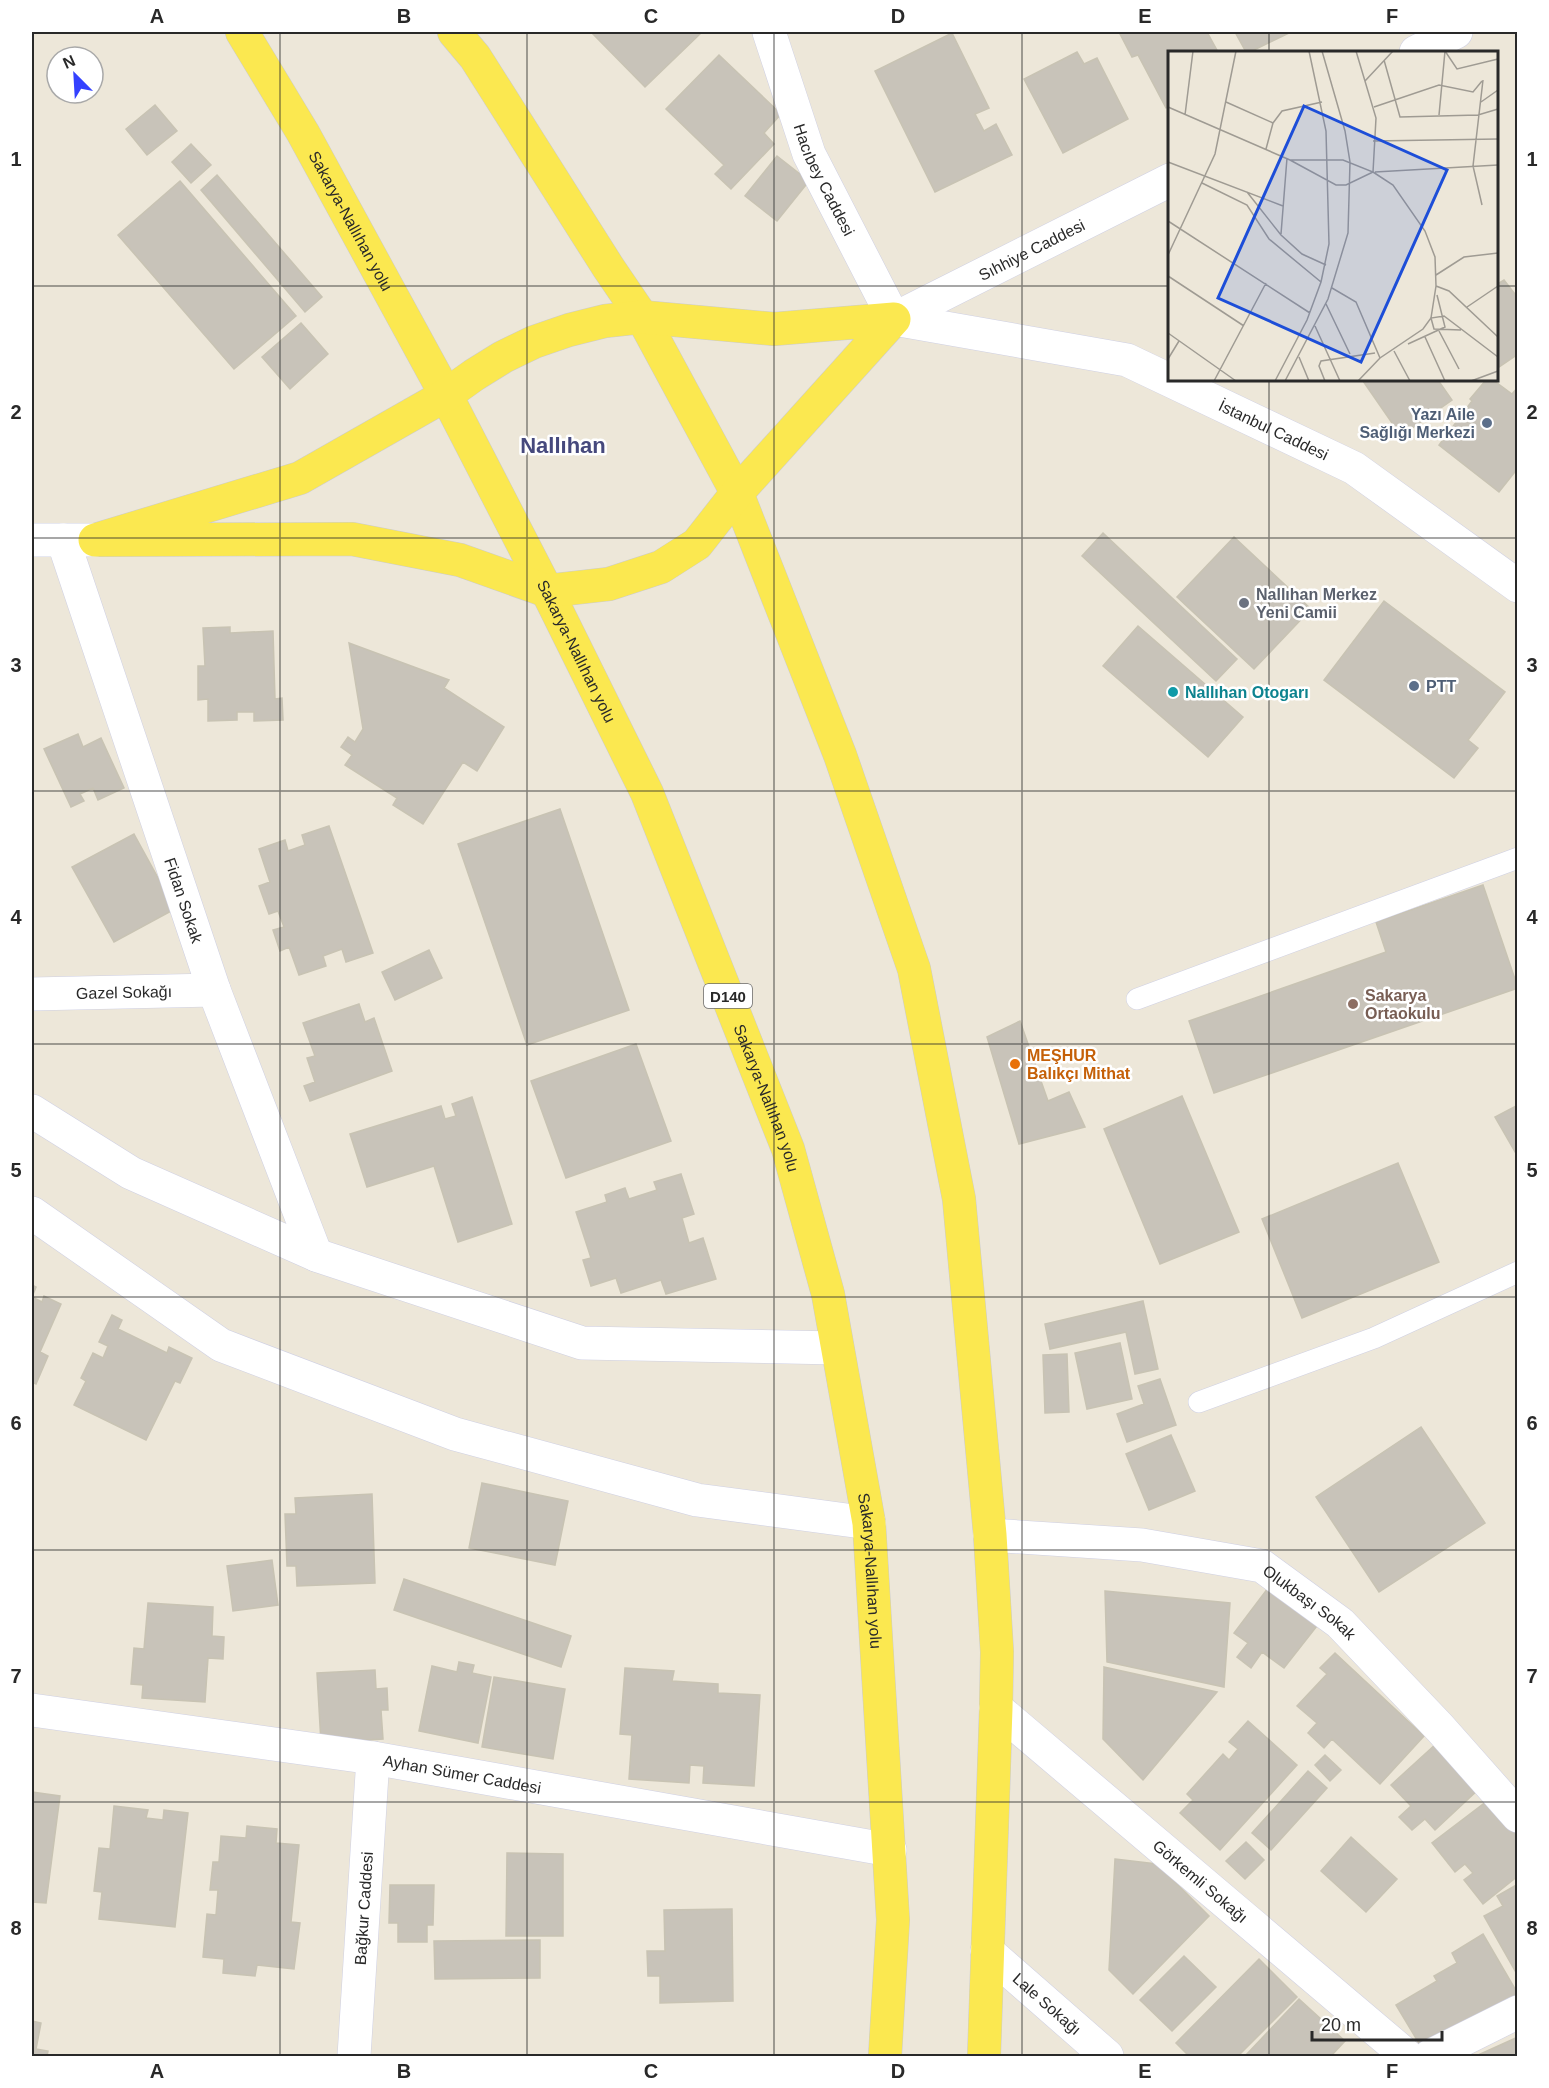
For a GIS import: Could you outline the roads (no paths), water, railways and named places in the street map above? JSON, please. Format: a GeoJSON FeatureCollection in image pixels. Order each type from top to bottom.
{"type":"FeatureCollection","features":[{"type":"Feature","properties":{"kind":"main road","name":"Sakarya-Nallıhan yolu"},"geometry":{"type":"LineString","coordinates":[[242,32],[303,133],[446,395],[547,591],[647,794],[788,1149],[828,1294],[869,1523],[893,1920],[885,2056]]}},
{"type":"Feature","properties":{"kind":"main road"},"geometry":{"type":"LineString","coordinates":[[454,32],[475,57],[642,317],[737,493],[840,755],[914,969],[959,1199],[990,1535],[997,1652],[984,2056]]}},
{"type":"Feature","properties":{"kind":"main road"},"geometry":{"type":"LineString","coordinates":[[95,540],[300,478],[446,395],[503,357],[534,342],[569,330],[605,321],[642,317],[774,329],[894,319]]}},
{"type":"Feature","properties":{"kind":"main road"},"geometry":{"type":"LineString","coordinates":[[95,540],[352,539],[460,560],[547,591],[609,584],[661,567],[697,544],[737,493],[894,319]]}},
{"type":"Feature","properties":{"kind":"street"},"geometry":{"type":"LineString","coordinates":[[1418,51],[1456,32]]}},
{"type":"Feature","properties":{"kind":"street","name":"Hacıbey Caddesi"},"geometry":{"type":"LineString","coordinates":[[774,33],[809,154],[894,319]]}},
{"type":"Feature","properties":{"kind":"street","name":"Sıhhiye Caddesi"},"geometry":{"type":"LineString","coordinates":[[894,319],[1168,181]]}},
{"type":"Feature","properties":{"kind":"street","name":"İstanbul Caddesi"},"geometry":{"type":"LineString","coordinates":[[894,319],[1127,360],[1168,380]]}},
{"type":"Feature","properties":{"kind":"street","name":"İstanbul Caddesi"},"geometry":{"type":"LineString","coordinates":[[1171,381],[1354,468],[1518,586]]}},
{"type":"Feature","properties":{"kind":"street"},"geometry":{"type":"LineString","coordinates":[[47,540],[95,540]]}},
{"type":"Feature","properties":{"kind":"street","name":"Fidan Sokak"},"geometry":{"type":"LineString","coordinates":[[47,540],[214,990],[316,1256]]}},
{"type":"Feature","properties":{"kind":"street","name":"Gazel Sokağı"},"geometry":{"type":"LineString","coordinates":[[32,994],[214,990]]}},
{"type":"Feature","properties":{"kind":"street"},"geometry":{"type":"LineString","coordinates":[[32,1111],[131,1173],[316,1256],[582,1343],[837,1348]]}},
{"type":"Feature","properties":{"kind":"street"},"geometry":{"type":"LineString","coordinates":[[32,1213],[221,1345],[455,1434],[697,1500],[869,1523]]}},
{"type":"Feature","properties":{"kind":"street","name":"Olukbaşı Sokak"},"geometry":{"type":"LineString","coordinates":[[990,1535],[1142,1545],[1262,1566],[1340,1623],[1440,1728],[1518,1816]]}},
{"type":"Feature","properties":{"kind":"street","name":"Görkemli Sokağı"},"geometry":{"type":"LineString","coordinates":[[996,1708],[1407,2056]]}},
{"type":"Feature","properties":{"kind":"street","name":"Ayhan Sümer Caddesi"},"geometry":{"type":"LineString","coordinates":[[32,1710],[374,1758],[890,1850]]}},
{"type":"Feature","properties":{"kind":"street","name":"Bağkur Caddesi"},"geometry":{"type":"LineString","coordinates":[[354,2056],[374,1758]]}},
{"type":"Feature","properties":{"kind":"street","name":"Lale Sokağı"},"geometry":{"type":"LineString","coordinates":[[987,1951],[1107,2056]]}},
{"type":"Feature","properties":{"kind":"street"},"geometry":{"type":"LineString","coordinates":[[1430,2056],[1518,2012]]}},
{"type":"Feature","properties":{"kind":"lane"},"geometry":{"type":"LineString","coordinates":[[1137,999],[1518,858]]}},
{"type":"Feature","properties":{"kind":"lane"},"geometry":{"type":"LineString","coordinates":[[1199,1402],[1374,1338],[1518,1272]]}},
{"type":"Feature","properties":{"kind":"place","name":"Yazı Aile Sağlığı Merkezi"},"geometry":{"type":"Point","coordinates":[1487,423]}},
{"type":"Feature","properties":{"kind":"place","name":"Nallıhan Merkez Yeni Camii"},"geometry":{"type":"Point","coordinates":[1244,603]}},
{"type":"Feature","properties":{"kind":"place","name":"PTT"},"geometry":{"type":"Point","coordinates":[1414,686]}},
{"type":"Feature","properties":{"kind":"place","name":"Nallıhan Otogarı"},"geometry":{"type":"Point","coordinates":[1173,692]}},
{"type":"Feature","properties":{"kind":"place","name":"Sakarya Ortaokulu"},"geometry":{"type":"Point","coordinates":[1353,1004]}},
{"type":"Feature","properties":{"kind":"place","name":"MEŞHUR Balıkçı Mithat"},"geometry":{"type":"Point","coordinates":[1015,1064]}},
{"type":"Feature","properties":{"kind":"district","name":"Nallıhan"},"geometry":{"type":"Point","coordinates":[563,445]}}]}
